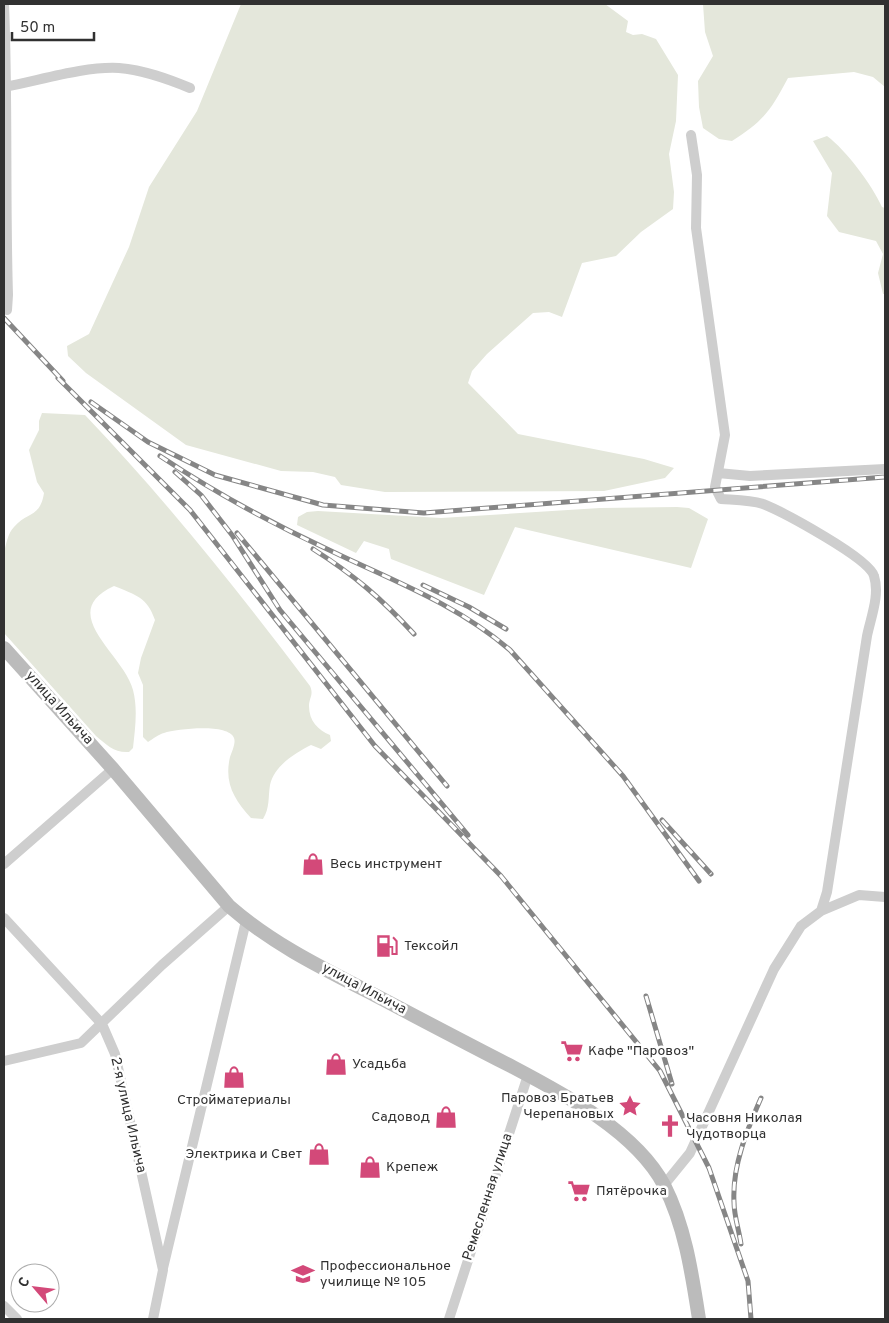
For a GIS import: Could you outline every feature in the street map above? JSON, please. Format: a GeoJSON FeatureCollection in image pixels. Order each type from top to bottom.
{"type":"FeatureCollection","features":[{"type":"Feature","properties":{"kind":"main road","name":"улица Ильича"},"geometry":{"type":"LineString","coordinates":[[4,648],[113,769],[229,906],[246,921],[307,960],[557,1090],[626,1139],[648,1161],[664,1185],[689,1257],[699,1319]]}},
{"type":"Feature","properties":{"kind":"street"},"geometry":{"type":"LineString","coordinates":[[4,4],[7,310]]}},
{"type":"Feature","properties":{"kind":"street"},"geometry":{"type":"LineString","coordinates":[[6,87],[65,74],[119,68],[163,77],[190,88]]}},
{"type":"Feature","properties":{"kind":"street"},"geometry":{"type":"LineString","coordinates":[[691,135],[697,175],[696,228],[725,435],[715,487],[721,499],[762,504],[814,530],[861,561],[874,574],[876,595],[867,636],[827,892],[821,911]]}},
{"type":"Feature","properties":{"kind":"street"},"geometry":{"type":"LineString","coordinates":[[718,473],[750,476],[885,469]]}},
{"type":"Feature","properties":{"kind":"street"},"geometry":{"type":"LineString","coordinates":[[4,864],[113,769]]}},
{"type":"Feature","properties":{"kind":"street"},"geometry":{"type":"LineString","coordinates":[[664,1185],[690,1153],[774,969],[801,926],[821,911],[859,895],[885,898]]}},
{"type":"Feature","properties":{"kind":"street"},"geometry":{"type":"LineString","coordinates":[[4,1061],[81,1044],[229,906]]}},
{"type":"Feature","properties":{"kind":"street","name":"2-я улица Ильича"},"geometry":{"type":"LineString","coordinates":[[4,918],[102,1024],[115,1054],[162,1270],[153,1319]]}},
{"type":"Feature","properties":{"kind":"street"},"geometry":{"type":"LineString","coordinates":[[162,1270],[246,921]]}},
{"type":"Feature","properties":{"kind":"street","name":"Ремесленная улица"},"geometry":{"type":"LineString","coordinates":[[449,1319],[528,1076]]}},
{"type":"Feature","properties":{"kind":"street"},"geometry":{"type":"LineString","coordinates":[[4,1306],[17,1319]]}},
{"type":"Feature","properties":{"kind":"shaded area"},"geometry":{"type":"Polygon","coordinates":[[[241,4],[605,4],[628,21],[626,32],[633,35],[642,34],[656,39],[678,75],[676,121],[669,154],[674,192],[673,209],[641,232],[616,256],[582,263],[562,317],[549,312],[533,313],[487,354],[472,371],[468,383],[518,434],[644,459],[674,468],[665,478],[604,491],[385,492],[341,485],[335,477],[313,472],[281,471],[186,445],[86,373],[68,356],[67,346],[89,334],[129,247],[149,187],[197,111],[241,4]]]}},
{"type":"Feature","properties":{"kind":"shaded area"},"geometry":{"type":"Polygon","coordinates":[[[703,4],[885,4],[885,87],[873,77],[854,72],[788,78],[777,99],[759,121],[732,141],[719,139],[703,128],[699,107],[698,81],[713,56],[705,32],[703,4]]]}},
{"type":"Feature","properties":{"kind":"shaded area"},"geometry":{"type":"Polygon","coordinates":[[[827,136],[858,168],[882,207],[885,208],[885,294],[883,294],[878,273],[883,254],[876,241],[839,232],[827,216],[832,173],[813,141],[827,136]]]}},
{"type":"Feature","properties":{"kind":"shaded area"},"geometry":{"type":"Polygon","coordinates":[[[42,413],[85,415],[201,547],[310,686],[312,692],[309,711],[312,720],[318,728],[330,735],[331,741],[321,749],[311,745],[292,756],[281,766],[272,778],[268,807],[263,819],[251,818],[232,790],[228,766],[234,738],[230,733],[222,730],[202,728],[164,733],[148,742],[143,737],[143,685],[138,673],[141,658],[155,620],[148,606],[140,598],[114,586],[98,597],[91,609],[92,621],[98,635],[127,676],[133,690],[136,712],[133,748],[129,752],[115,750],[96,736],[4,633],[4,553],[6,542],[14,527],[40,507],[44,493],[37,482],[29,450],[39,430],[39,421],[42,413]]]}},
{"type":"Feature","properties":{"kind":"shaded area"},"geometry":{"type":"Polygon","coordinates":[[[600,508],[689,508],[708,519],[691,568],[515,527],[484,595],[391,559],[389,549],[364,541],[356,553],[297,525],[298,517],[307,512],[318,511],[441,518],[600,508]]]}},
{"type":"Feature","properties":{"kind":"railway"},"geometry":{"type":"LineString","coordinates":[[4,318],[63,381]]}},
{"type":"Feature","properties":{"kind":"railway"},"geometry":{"type":"LineString","coordinates":[[58,378],[190,510],[375,746],[501,876],[660,1071],[709,1168],[748,1281],[751,1319]]}},
{"type":"Feature","properties":{"kind":"railway"},"geometry":{"type":"LineString","coordinates":[[91,402],[148,442],[215,475],[323,505],[424,513],[885,477]]}},
{"type":"Feature","properties":{"kind":"railway"},"geometry":{"type":"LineString","coordinates":[[160,456],[221,494],[263,517],[422,594],[489,633],[510,650],[623,776],[699,881]]}},
{"type":"Feature","properties":{"kind":"railway"},"geometry":{"type":"LineString","coordinates":[[175,472],[201,495],[232,535],[280,610],[468,835]]}},
{"type":"Feature","properties":{"kind":"railway"},"geometry":{"type":"LineString","coordinates":[[237,533],[447,786]]}},
{"type":"Feature","properties":{"kind":"railway"},"geometry":{"type":"LineString","coordinates":[[313,549],[366,588],[414,634]]}},
{"type":"Feature","properties":{"kind":"railway"},"geometry":{"type":"LineString","coordinates":[[423,585],[469,607],[506,629]]}},
{"type":"Feature","properties":{"kind":"railway"},"geometry":{"type":"LineString","coordinates":[[662,820],[711,874]]}},
{"type":"Feature","properties":{"kind":"railway"},"geometry":{"type":"LineString","coordinates":[[646,996],[672,1084]]}},
{"type":"Feature","properties":{"kind":"railway"},"geometry":{"type":"LineString","coordinates":[[741,1244],[734,1207],[735,1175],[746,1135],[761,1098]]}},
{"type":"Feature","properties":{"kind":"place","name":"Весь инструмент"},"geometry":{"type":"Point","coordinates":[313,864]}},
{"type":"Feature","properties":{"kind":"place","name":"Тексойл"},"geometry":{"type":"Point","coordinates":[387,946]}},
{"type":"Feature","properties":{"kind":"place","name":"Кафе \"Паровоз\""},"geometry":{"type":"Point","coordinates":[572,1051]}},
{"type":"Feature","properties":{"kind":"place","name":"Усадьба"},"geometry":{"type":"Point","coordinates":[336,1064]}},
{"type":"Feature","properties":{"kind":"place","name":"Стройматериалы"},"geometry":{"type":"Point","coordinates":[234,1077]}},
{"type":"Feature","properties":{"kind":"place","name":"Паровоз Братьев Черепановых"},"geometry":{"type":"Point","coordinates":[630,1106]}},
{"type":"Feature","properties":{"kind":"place","name":"Садовод"},"geometry":{"type":"Point","coordinates":[446,1117]}},
{"type":"Feature","properties":{"kind":"place","name":"Часовня Николая Чудотворца"},"geometry":{"type":"Point","coordinates":[670,1126]}},
{"type":"Feature","properties":{"kind":"place","name":"Электрика и Свет"},"geometry":{"type":"Point","coordinates":[319,1154]}},
{"type":"Feature","properties":{"kind":"place","name":"Крепеж"},"geometry":{"type":"Point","coordinates":[370,1167]}},
{"type":"Feature","properties":{"kind":"place","name":"Пятёрочка"},"geometry":{"type":"Point","coordinates":[579,1191]}},
{"type":"Feature","properties":{"kind":"place","name":"Профессиональное училище № 105"},"geometry":{"type":"Point","coordinates":[303,1274]}}]}
